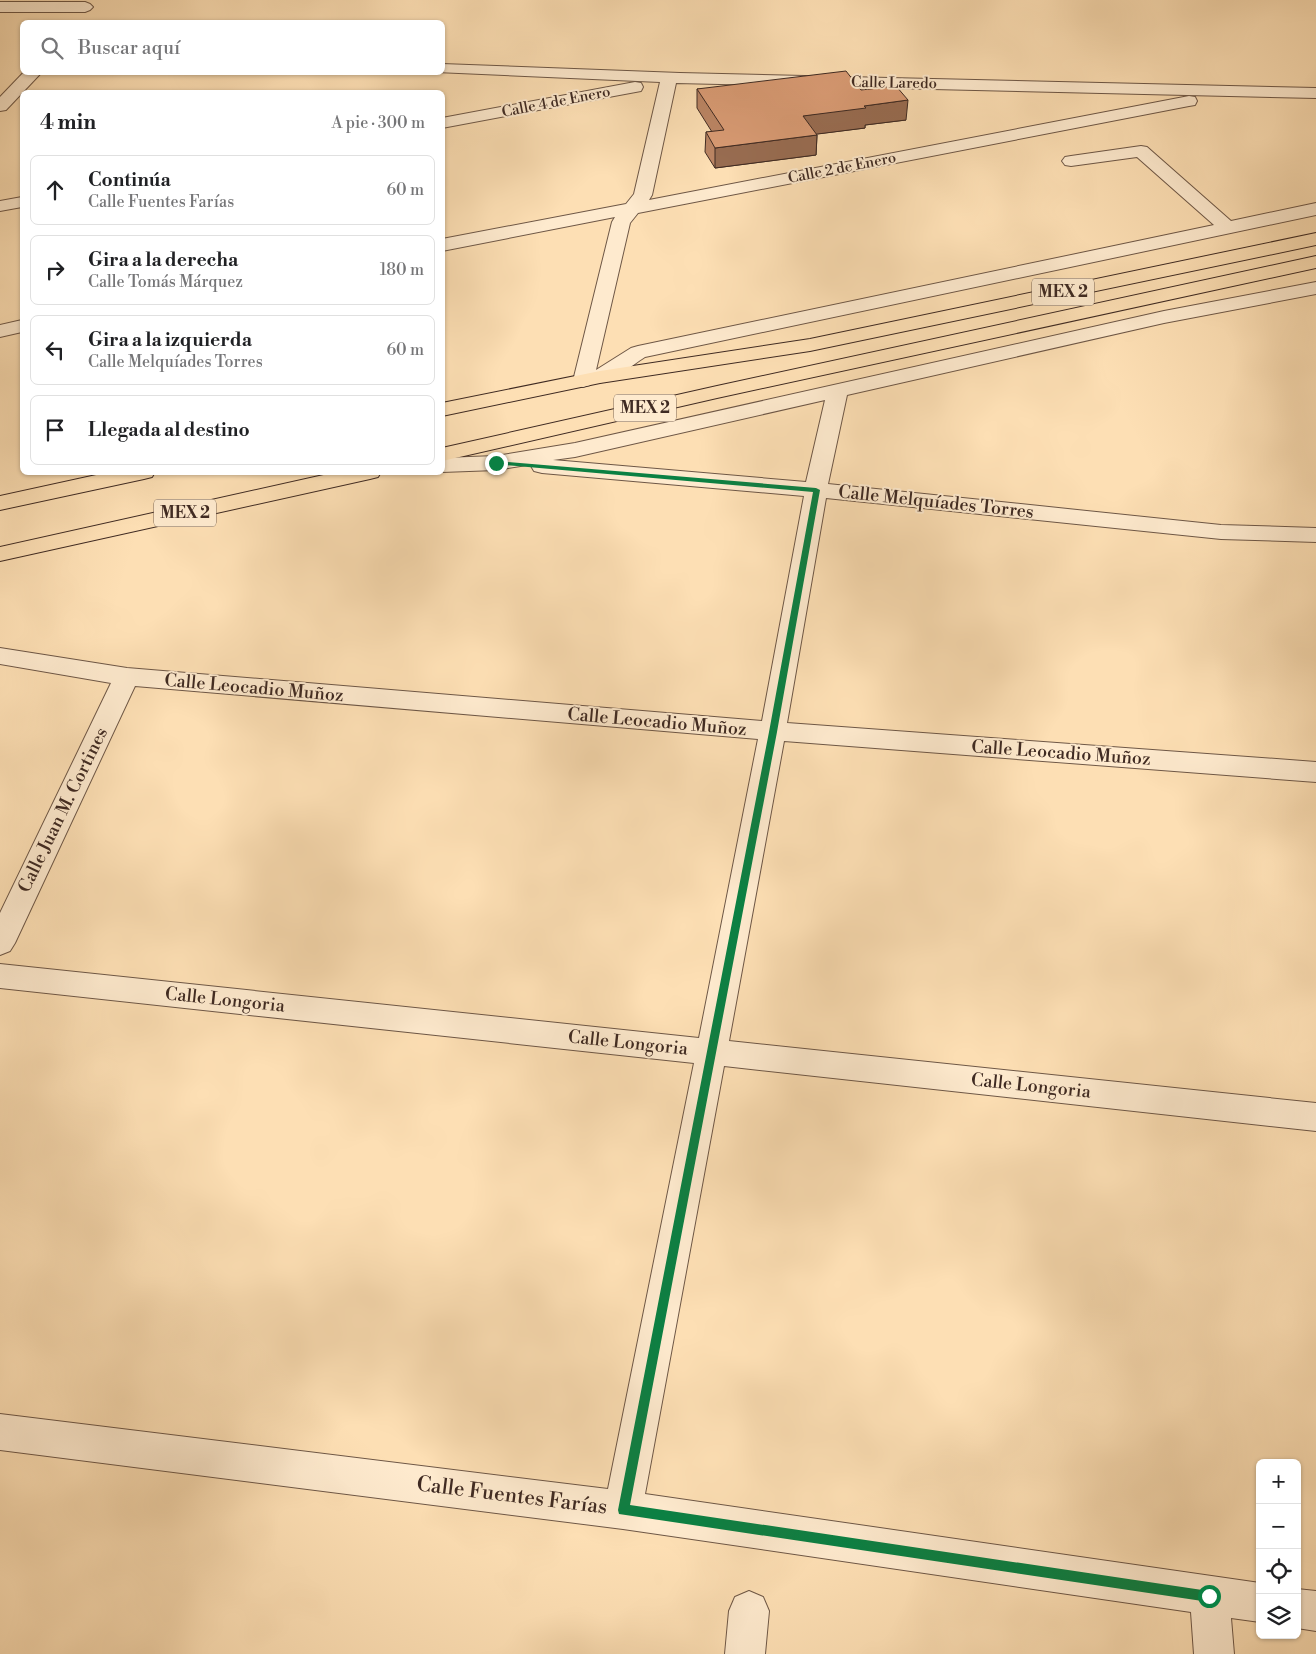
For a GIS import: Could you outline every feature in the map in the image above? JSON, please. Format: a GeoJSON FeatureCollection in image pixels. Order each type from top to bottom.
{"type":"FeatureCollection","features":[{"type":"Feature","properties":{"kind":"highway","name":"MEX 2"},"geometry":{"type":"LineString","coordinates":[[445,409],[591,379],[810,345],[1316,239]]}},
{"type":"Feature","properties":{"kind":"highway","name":"MEX 2"},"geometry":{"type":"LineString","coordinates":[[445,454],[843,377],[1316,262]]}},
{"type":"Feature","properties":{"kind":"highway"},"geometry":{"type":"LineString","coordinates":[[0,503],[130,475]]}},
{"type":"Feature","properties":{"kind":"highway","name":"MEX 2"},"geometry":{"type":"LineString","coordinates":[[0,554],[356,475]]}},
{"type":"Feature","properties":{"kind":"street"},"geometry":{"type":"LineString","coordinates":[[0,7],[87,3]]}},
{"type":"Feature","properties":{"kind":"street"},"geometry":{"type":"LineString","coordinates":[[77,20],[87,3]]}},
{"type":"Feature","properties":{"kind":"street","name":"Calle Laredo"},"geometry":{"type":"LineString","coordinates":[[445,69],[675,78],[1316,93]]}},
{"type":"Feature","properties":{"kind":"street"},"geometry":{"type":"LineString","coordinates":[[1,105],[31,75]]}},
{"type":"Feature","properties":{"kind":"street"},"geometry":{"type":"LineString","coordinates":[[591,379],[620,222],[642,196],[675,78]]}},
{"type":"Feature","properties":{"kind":"street","name":"Calle 4 de Enero"},"geometry":{"type":"LineString","coordinates":[[445,122],[675,78]]}},
{"type":"Feature","properties":{"kind":"street","name":"Calle 2 de Enero"},"geometry":{"type":"LineString","coordinates":[[445,244],[1242,91]]}},
{"type":"Feature","properties":{"kind":"street"},"geometry":{"type":"LineString","coordinates":[[1071,161],[1140,152],[1228,228]]}},
{"type":"Feature","properties":{"kind":"street"},"geometry":{"type":"LineString","coordinates":[[0,206],[20,202]]}},
{"type":"Feature","properties":{"kind":"street"},"geometry":{"type":"LineString","coordinates":[[591,379],[638,352],[1316,209]]}},
{"type":"Feature","properties":{"kind":"street"},"geometry":{"type":"LineString","coordinates":[[445,465],[496,463],[575,450],[843,377],[1316,288]]}},
{"type":"Feature","properties":{"kind":"street"},"geometry":{"type":"LineString","coordinates":[[0,331],[20,326]]}},
{"type":"Feature","properties":{"kind":"street"},"geometry":{"type":"LineString","coordinates":[[623,1510],[773,732],[816,490],[843,377]]}},
{"type":"Feature","properties":{"kind":"street","name":"Calle Melquíades Torres"},"geometry":{"type":"LineString","coordinates":[[496,463],[816,490],[1221,532],[1316,535]]}},
{"type":"Feature","properties":{"kind":"street","name":"Calle Leocadio Muñoz"},"geometry":{"type":"LineString","coordinates":[[0,656],[127,677],[773,732],[1316,772]]}},
{"type":"Feature","properties":{"kind":"street","name":"Calle Juan M. Cortines"},"geometry":{"type":"LineString","coordinates":[[0,943],[127,677]]}},
{"type":"Feature","properties":{"kind":"street","name":"Calle Longoria"},"geometry":{"type":"LineString","coordinates":[[0,976],[1316,1117]]}},
{"type":"Feature","properties":{"kind":"street","name":"Calle Fuentes Farías"},"geometry":{"type":"LineString","coordinates":[[0,1432],[623,1510],[1256,1602]]}},
{"type":"Feature","properties":{"kind":"street"},"geometry":{"type":"LineString","coordinates":[[1209,1596],[1214,1654]]}},
{"type":"Feature","properties":{"kind":"street"},"geometry":{"type":"LineString","coordinates":[[1301,1608],[1316,1610]]}},
{"type":"Feature","properties":{"kind":"street"},"geometry":{"type":"LineString","coordinates":[[745,1654],[749,1611]]}},
{"type":"Feature","properties":{"kind":"building"},"geometry":{"type":"Polygon","coordinates":[[[846,71],[861,90],[896,86],[908,100],[864,106],[866,108],[803,116],[817,135],[715,148],[706,132],[724,130],[697,89],[846,71]]]}},
{"type":"Feature","properties":{"kind":"route"},"geometry":{"type":"LineString","coordinates":[[496,463],[816,490],[773,732],[623,1510],[1209,1596]]}}]}
